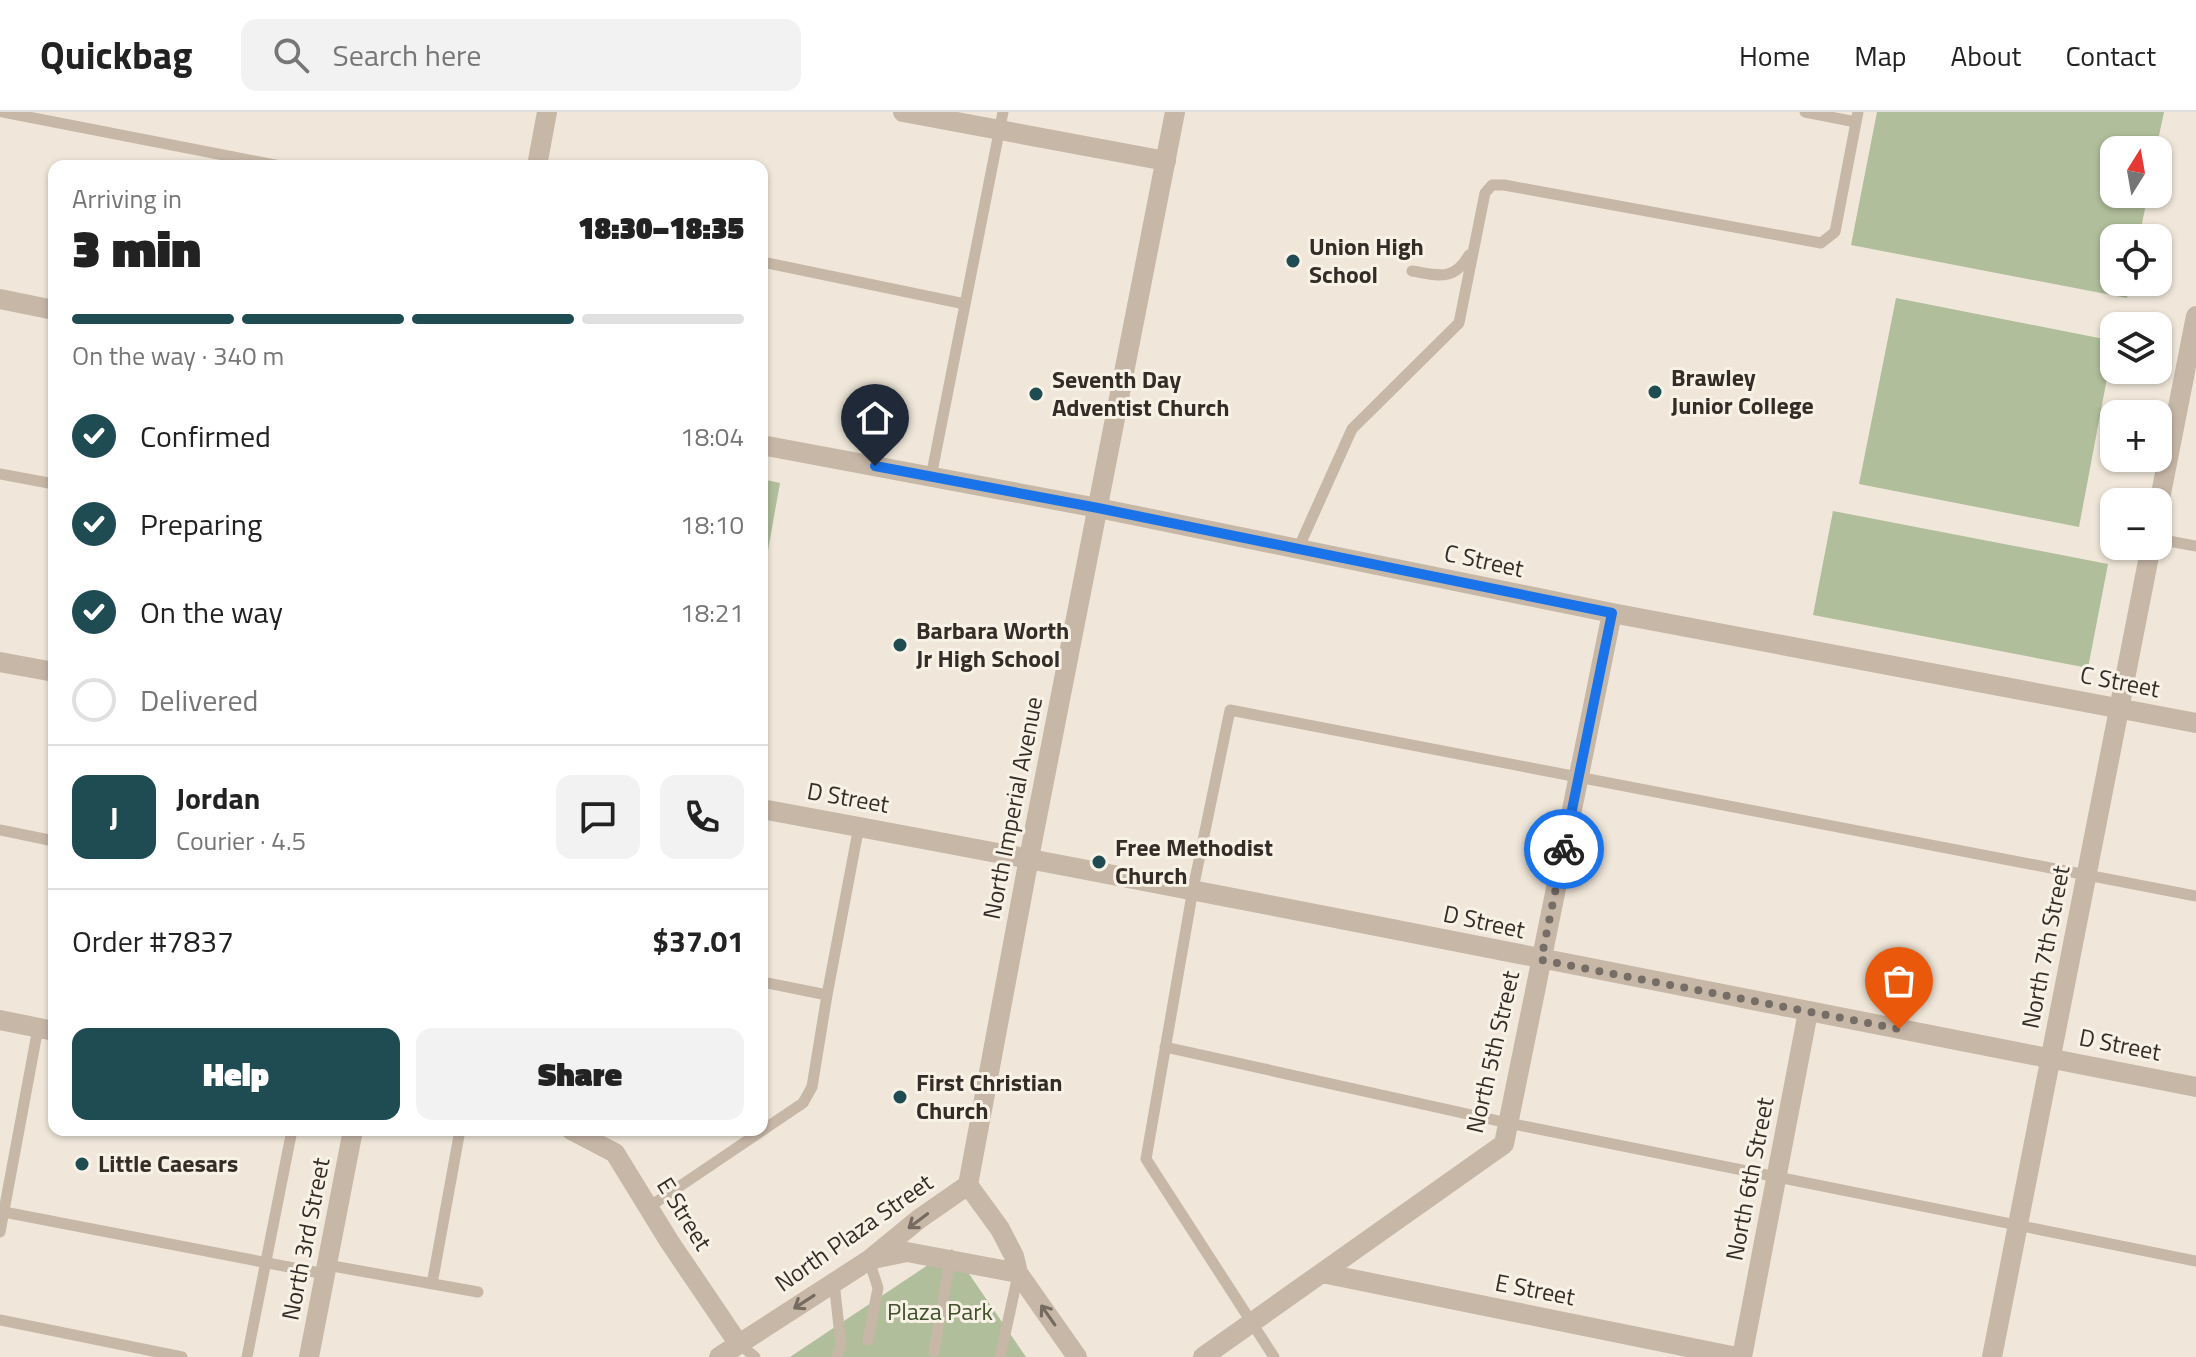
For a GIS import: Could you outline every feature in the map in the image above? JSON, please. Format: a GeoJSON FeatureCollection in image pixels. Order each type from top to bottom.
{"type":"FeatureCollection","features":[{"type":"Feature","properties":{"kind":"street"},"geometry":{"type":"LineString","coordinates":[[538,160],[547,112]]}},
{"type":"Feature","properties":{"kind":"street"},"geometry":{"type":"LineString","coordinates":[[903,112],[1002,121],[1166,161]]}},
{"type":"Feature","properties":{"kind":"street","name":"North Imperial Avenue"},"geometry":{"type":"LineString","coordinates":[[968,1185],[1175,112]]}},
{"type":"Feature","properties":{"kind":"street"},"geometry":{"type":"LineString","coordinates":[[0,299],[48,309]]}},
{"type":"Feature","properties":{"kind":"street"},"geometry":{"type":"LineString","coordinates":[[2163,488],[2192,356],[2196,316]]}},
{"type":"Feature","properties":{"kind":"street","name":"C Street"},"geometry":{"type":"LineString","coordinates":[[768,446],[1098,508],[1612,613],[2196,723]]}},
{"type":"Feature","properties":{"kind":"street","name":"North 7th Street"},"geometry":{"type":"LineString","coordinates":[[1992,1357],[2148,560]]}},
{"type":"Feature","properties":{"kind":"street","name":"North 5th Street"},"geometry":{"type":"LineString","coordinates":[[1203,1357],[1504,1144],[1612,613]]}},
{"type":"Feature","properties":{"kind":"street"},"geometry":{"type":"LineString","coordinates":[[0,662],[48,671]]}},
{"type":"Feature","properties":{"kind":"street","name":"D Street"},"geometry":{"type":"LineString","coordinates":[[768,810],[1193,889],[2196,1087]]}},
{"type":"Feature","properties":{"kind":"street","name":"North 6th Street"},"geometry":{"type":"LineString","coordinates":[[1740,1357],[1808,1012]]}},
{"type":"Feature","properties":{"kind":"street"},"geometry":{"type":"LineString","coordinates":[[0,1020],[46,1029]]}},
{"type":"Feature","properties":{"kind":"street","name":"North 3rd Street"},"geometry":{"type":"LineString","coordinates":[[309,1357],[352,1136]]}},
{"type":"Feature","properties":{"kind":"street","name":"E Street"},"geometry":{"type":"LineString","coordinates":[[582,1136],[615,1153],[669,1241],[738,1343]]}},
{"type":"Feature","properties":{"kind":"street","name":"North Plaza Street"},"geometry":{"type":"LineString","coordinates":[[719,1357],[869,1260],[919,1219],[968,1185],[1000,1229],[1014,1256],[1018,1273],[1077,1357]]}},
{"type":"Feature","properties":{"kind":"street"},"geometry":{"type":"LineString","coordinates":[[869,1260],[907,1252],[1018,1273]]}},
{"type":"Feature","properties":{"kind":"street","name":"E Street"},"geometry":{"type":"LineString","coordinates":[[1322,1273],[1740,1357]]}},
{"type":"Feature","properties":{"kind":"lane"},"geometry":{"type":"LineString","coordinates":[[3,112],[249,160]]}},
{"type":"Feature","properties":{"kind":"lane"},"geometry":{"type":"LineString","coordinates":[[1298,549],[1352,429],[1459,323],[1485,193],[1492,185],[1821,243],[1835,232],[1857,117],[1805,112]]}},
{"type":"Feature","properties":{"kind":"lane"},"geometry":{"type":"LineString","coordinates":[[931,477],[1002,121]]}},
{"type":"Feature","properties":{"kind":"lane"},"geometry":{"type":"LineString","coordinates":[[1412,271],[1444,276],[1462,268],[1475,244]]}},
{"type":"Feature","properties":{"kind":"lane"},"geometry":{"type":"LineString","coordinates":[[768,263],[965,304]]}},
{"type":"Feature","properties":{"kind":"lane"},"geometry":{"type":"LineString","coordinates":[[0,474],[48,483]]}},
{"type":"Feature","properties":{"kind":"lane"},"geometry":{"type":"LineString","coordinates":[[2172,542],[2196,546]]}},
{"type":"Feature","properties":{"kind":"lane"},"geometry":{"type":"LineString","coordinates":[[1274,1357],[1146,1159],[1193,889],[1230,710],[2196,896]]}},
{"type":"Feature","properties":{"kind":"lane"},"geometry":{"type":"LineString","coordinates":[[768,1127],[803,1103],[812,1087],[859,826]]}},
{"type":"Feature","properties":{"kind":"lane"},"geometry":{"type":"LineString","coordinates":[[0,830],[48,840]]}},
{"type":"Feature","properties":{"kind":"lane"},"geometry":{"type":"LineString","coordinates":[[768,983],[827,995]]}},
{"type":"Feature","properties":{"kind":"lane"},"geometry":{"type":"LineString","coordinates":[[0,1232],[3,1196],[46,1029]]}},
{"type":"Feature","properties":{"kind":"lane"},"geometry":{"type":"LineString","coordinates":[[1165,1047],[1508,1123],[2196,1261]]}},
{"type":"Feature","properties":{"kind":"lane"},"geometry":{"type":"LineString","coordinates":[[247,1357],[291,1136]]}},
{"type":"Feature","properties":{"kind":"lane"},"geometry":{"type":"LineString","coordinates":[[432,1284],[459,1136]]}},
{"type":"Feature","properties":{"kind":"lane"},"geometry":{"type":"LineString","coordinates":[[649,1207],[754,1136]]}},
{"type":"Feature","properties":{"kind":"lane"},"geometry":{"type":"LineString","coordinates":[[4,1212],[266,1264],[478,1292]]}},
{"type":"Feature","properties":{"kind":"lane"},"geometry":{"type":"LineString","coordinates":[[868,1340],[878,1288],[869,1260]]}},
{"type":"Feature","properties":{"kind":"lane"},"geometry":{"type":"LineString","coordinates":[[934,1352],[950,1260]]}},
{"type":"Feature","properties":{"kind":"lane"},"geometry":{"type":"LineString","coordinates":[[1000,1357],[1018,1273]]}},
{"type":"Feature","properties":{"kind":"lane"},"geometry":{"type":"LineString","coordinates":[[834,1282],[841,1345],[837,1357]]}},
{"type":"Feature","properties":{"kind":"lane"},"geometry":{"type":"LineString","coordinates":[[0,1320],[182,1357]]}},
{"type":"Feature","properties":{"kind":"lane"},"geometry":{"type":"LineString","coordinates":[[738,1343],[755,1357]]}},
{"type":"Feature","properties":{"kind":"green space"},"geometry":{"type":"Polygon","coordinates":[[[1877,112],[2164,112],[2159,136],[2100,136],[2100,208],[2145,208],[2142,224],[2100,224],[2100,293],[1851,245],[1877,112]]]}},
{"type":"Feature","properties":{"kind":"green space"},"geometry":{"type":"Polygon","coordinates":[[[1896,298],[2100,338],[2100,384],[2106,384],[2103,400],[2100,400],[2100,415],[2079,527],[1859,484],[1896,298]]]}},
{"type":"Feature","properties":{"kind":"green space"},"geometry":{"type":"Polygon","coordinates":[[[768,480],[780,483],[768,550],[768,480]]]}},
{"type":"Feature","properties":{"kind":"green space"},"geometry":{"type":"Polygon","coordinates":[[[1833,511],[2108,564],[2088,668],[1813,615],[1833,511]]]}},
{"type":"Feature","properties":{"kind":"green space","name":"Plaza Park"},"geometry":{"type":"Polygon","coordinates":[[[952,1249],[1026,1357],[790,1357],[952,1249]]]}},
{"type":"Feature","properties":{"kind":"way so far"},"geometry":{"type":"LineString","coordinates":[[1564,849],[1541,960],[1899,1029]]}},
{"type":"Feature","properties":{"kind":"place","name":"Union High School"},"geometry":{"type":"Point","coordinates":[1293,261]}},
{"type":"Feature","properties":{"kind":"place","name":"Brawley Junior College"},"geometry":{"type":"Point","coordinates":[1655,392]}},
{"type":"Feature","properties":{"kind":"place","name":"Seventh Day Adventist Church"},"geometry":{"type":"Point","coordinates":[1036,394]}},
{"type":"Feature","properties":{"kind":"place","name":"Barbara Worth Jr High School"},"geometry":{"type":"Point","coordinates":[900,645]}},
{"type":"Feature","properties":{"kind":"place","name":"Free Methodist Church"},"geometry":{"type":"Point","coordinates":[1099,862]}},
{"type":"Feature","properties":{"kind":"place","name":"First Christian Church"},"geometry":{"type":"Point","coordinates":[900,1097]}},
{"type":"Feature","properties":{"kind":"place","name":"Little Caesars"},"geometry":{"type":"Point","coordinates":[82,1164]}},
{"type":"Feature","properties":{"kind":"route"},"geometry":{"type":"LineString","coordinates":[[875,466],[1098,508],[1612,613],[1564,849]]}}]}
